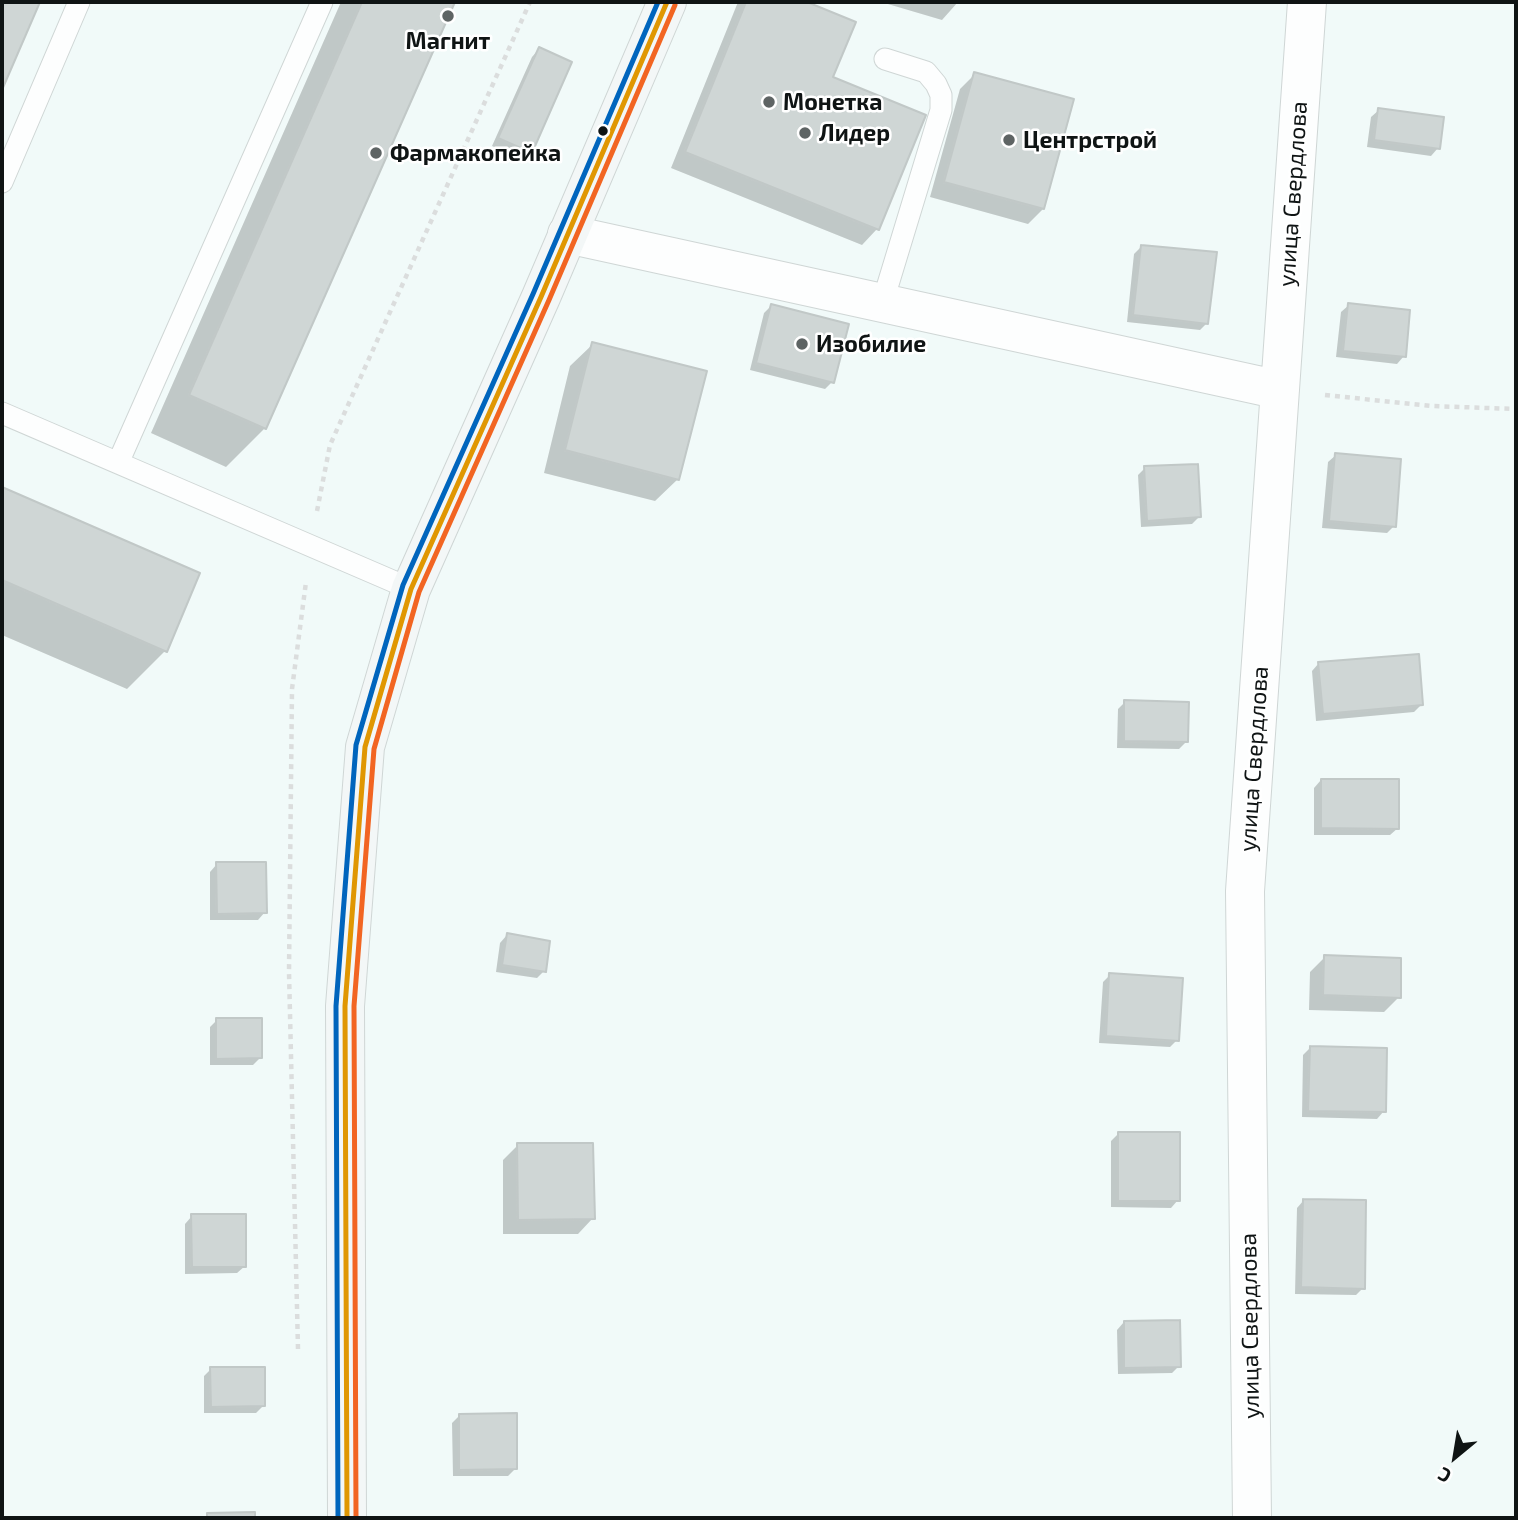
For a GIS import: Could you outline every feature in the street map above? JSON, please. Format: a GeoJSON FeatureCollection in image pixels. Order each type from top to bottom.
{"type":"FeatureCollection","features":[{"type":"Feature","properties":{"kind":"main road"},"geometry":{"type":"LineString","coordinates":[[347,1518],[345,1006],[365,747],[411,589],[667,2]]}},
{"type":"Feature","properties":{"kind":"street","name":"улица Свердлова"},"geometry":{"type":"LineString","coordinates":[[1252,1518],[1245,891],[1307,2]]}},
{"type":"Feature","properties":{"kind":"street"},"geometry":{"type":"LineString","coordinates":[[567,234],[1280,390]]}},
{"type":"Feature","properties":{"kind":"lane"},"geometry":{"type":"LineString","coordinates":[[2,182],[79,2]]}},
{"type":"Feature","properties":{"kind":"lane"},"geometry":{"type":"LineString","coordinates":[[118,463],[322,2]]}},
{"type":"Feature","properties":{"kind":"lane"},"geometry":{"type":"LineString","coordinates":[[882,304],[942,110],[941,95],[926,72],[885,59]]}},
{"type":"Feature","properties":{"kind":"lane"},"geometry":{"type":"LineString","coordinates":[[2,413],[411,589]]}},
{"type":"Feature","properties":{"kind":"path"},"geometry":{"type":"LineString","coordinates":[[1280,390],[1431,406],[1516,409]]}},
{"type":"Feature","properties":{"kind":"building"},"geometry":{"type":"Polygon","coordinates":[[[2,2],[40,2],[2,90],[2,2]]]}},
{"type":"Feature","properties":{"kind":"building"},"geometry":{"type":"Polygon","coordinates":[[[362,2],[455,2],[266,429],[189,395],[362,2]]]}},
{"type":"Feature","properties":{"kind":"building","name":"Лидер"},"geometry":{"type":"Polygon","coordinates":[[[746,2],[807,2],[856,22],[833,77],[926,115],[879,230],[685,152],[746,2]]]}},
{"type":"Feature","properties":{"kind":"building"},"geometry":{"type":"Polygon","coordinates":[[[539,47],[572,62],[532,153],[498,138],[539,47]]]}},
{"type":"Feature","properties":{"kind":"building","name":"Центрстрой"},"geometry":{"type":"Polygon","coordinates":[[[974,72],[1074,99],[1044,209],[944,182],[974,72]]]}},
{"type":"Feature","properties":{"kind":"building"},"geometry":{"type":"Polygon","coordinates":[[[1378,108],[1444,117],[1440,149],[1374,140],[1378,108]]]}},
{"type":"Feature","properties":{"kind":"building"},"geometry":{"type":"Polygon","coordinates":[[[1141,245],[1217,252],[1208,324],[1133,315],[1141,245]]]}},
{"type":"Feature","properties":{"kind":"building"},"geometry":{"type":"Polygon","coordinates":[[[1348,303],[1410,310],[1406,357],[1343,351],[1348,303]]]}},
{"type":"Feature","properties":{"kind":"building","name":"Изобилие"},"geometry":{"type":"Polygon","coordinates":[[[771,304],[849,324],[834,383],[756,363],[771,304]]]}},
{"type":"Feature","properties":{"kind":"building"},"geometry":{"type":"Polygon","coordinates":[[[592,342],[707,371],[679,480],[565,450],[592,342]]]}},
{"type":"Feature","properties":{"kind":"building"},"geometry":{"type":"Polygon","coordinates":[[[1335,453],[1401,459],[1396,527],[1329,521],[1335,453]]]}},
{"type":"Feature","properties":{"kind":"building"},"geometry":{"type":"Polygon","coordinates":[[[1198,464],[1201,517],[1147,521],[1144,466],[1198,464]]]}},
{"type":"Feature","properties":{"kind":"building"},"geometry":{"type":"Polygon","coordinates":[[[2,487],[200,573],[167,652],[2,580],[2,487]]]}},
{"type":"Feature","properties":{"kind":"building"},"geometry":{"type":"Polygon","coordinates":[[[1419,654],[1423,705],[1323,714],[1318,662],[1419,654]]]}},
{"type":"Feature","properties":{"kind":"building"},"geometry":{"type":"Polygon","coordinates":[[[1124,700],[1189,702],[1188,742],[1124,741],[1124,700]]]}},
{"type":"Feature","properties":{"kind":"building"},"geometry":{"type":"Polygon","coordinates":[[[1321,779],[1399,779],[1399,829],[1321,828],[1321,779]]]}},
{"type":"Feature","properties":{"kind":"building"},"geometry":{"type":"Polygon","coordinates":[[[216,862],[266,862],[267,913],[217,914],[216,862]]]}},
{"type":"Feature","properties":{"kind":"building"},"geometry":{"type":"Polygon","coordinates":[[[507,933],[550,941],[546,972],[502,965],[507,933]]]}},
{"type":"Feature","properties":{"kind":"building"},"geometry":{"type":"Polygon","coordinates":[[[1324,955],[1401,958],[1401,998],[1323,995],[1324,955]]]}},
{"type":"Feature","properties":{"kind":"building"},"geometry":{"type":"Polygon","coordinates":[[[1109,973],[1183,978],[1179,1041],[1106,1036],[1109,973]]]}},
{"type":"Feature","properties":{"kind":"building"},"geometry":{"type":"Polygon","coordinates":[[[216,1018],[262,1018],[262,1058],[216,1059],[216,1018]]]}},
{"type":"Feature","properties":{"kind":"building"},"geometry":{"type":"Polygon","coordinates":[[[1310,1046],[1387,1048],[1386,1112],[1308,1111],[1310,1046]]]}},
{"type":"Feature","properties":{"kind":"building"},"geometry":{"type":"Polygon","coordinates":[[[1118,1132],[1180,1132],[1180,1201],[1118,1201],[1118,1132]]]}},
{"type":"Feature","properties":{"kind":"building"},"geometry":{"type":"Polygon","coordinates":[[[517,1143],[593,1143],[595,1219],[518,1220],[517,1143]]]}},
{"type":"Feature","properties":{"kind":"building"},"geometry":{"type":"Polygon","coordinates":[[[1303,1199],[1366,1200],[1365,1289],[1301,1287],[1303,1199]]]}},
{"type":"Feature","properties":{"kind":"building"},"geometry":{"type":"Polygon","coordinates":[[[191,1214],[246,1214],[246,1267],[192,1267],[191,1214]]]}},
{"type":"Feature","properties":{"kind":"building"},"geometry":{"type":"Polygon","coordinates":[[[1180,1320],[1181,1367],[1124,1368],[1124,1321],[1180,1320]]]}},
{"type":"Feature","properties":{"kind":"building"},"geometry":{"type":"Polygon","coordinates":[[[210,1367],[265,1367],[265,1406],[211,1407],[210,1367]]]}},
{"type":"Feature","properties":{"kind":"building"},"geometry":{"type":"Polygon","coordinates":[[[517,1413],[517,1469],[459,1470],[459,1414],[517,1413]]]}},
{"type":"Feature","properties":{"kind":"building"},"geometry":{"type":"Polygon","coordinates":[[[255,1512],[255,1518],[207,1518],[207,1513],[255,1512]]]}},
{"type":"Feature","properties":{"kind":"transit line"},"geometry":{"type":"LineString","coordinates":[[338,1518],[336,1006],[356,745],[403,585],[533,294],[658,2]]}},
{"type":"Feature","properties":{"kind":"transit line"},"geometry":{"type":"LineString","coordinates":[[347,1518],[345,1006],[365,747],[411,589],[541,297],[667,2]]}},
{"type":"Feature","properties":{"kind":"transit line"},"geometry":{"type":"LineString","coordinates":[[356,1518],[354,1006],[374,749],[419,592],[549,300],[675,5]]}},
{"type":"Feature","properties":{"kind":"place","name":"Магнит"},"geometry":{"type":"Point","coordinates":[448,16]}},
{"type":"Feature","properties":{"kind":"place","name":"Монетка"},"geometry":{"type":"Point","coordinates":[769,102]}},
{"type":"Feature","properties":{"kind":"place","name":"Лидер"},"geometry":{"type":"Point","coordinates":[805,133]}},
{"type":"Feature","properties":{"kind":"place","name":"Центрстрой"},"geometry":{"type":"Point","coordinates":[1009,140]}},
{"type":"Feature","properties":{"kind":"place","name":"Фармакопейка"},"geometry":{"type":"Point","coordinates":[376,153]}},
{"type":"Feature","properties":{"kind":"place","name":"Изобилие"},"geometry":{"type":"Point","coordinates":[802,344]}}]}
